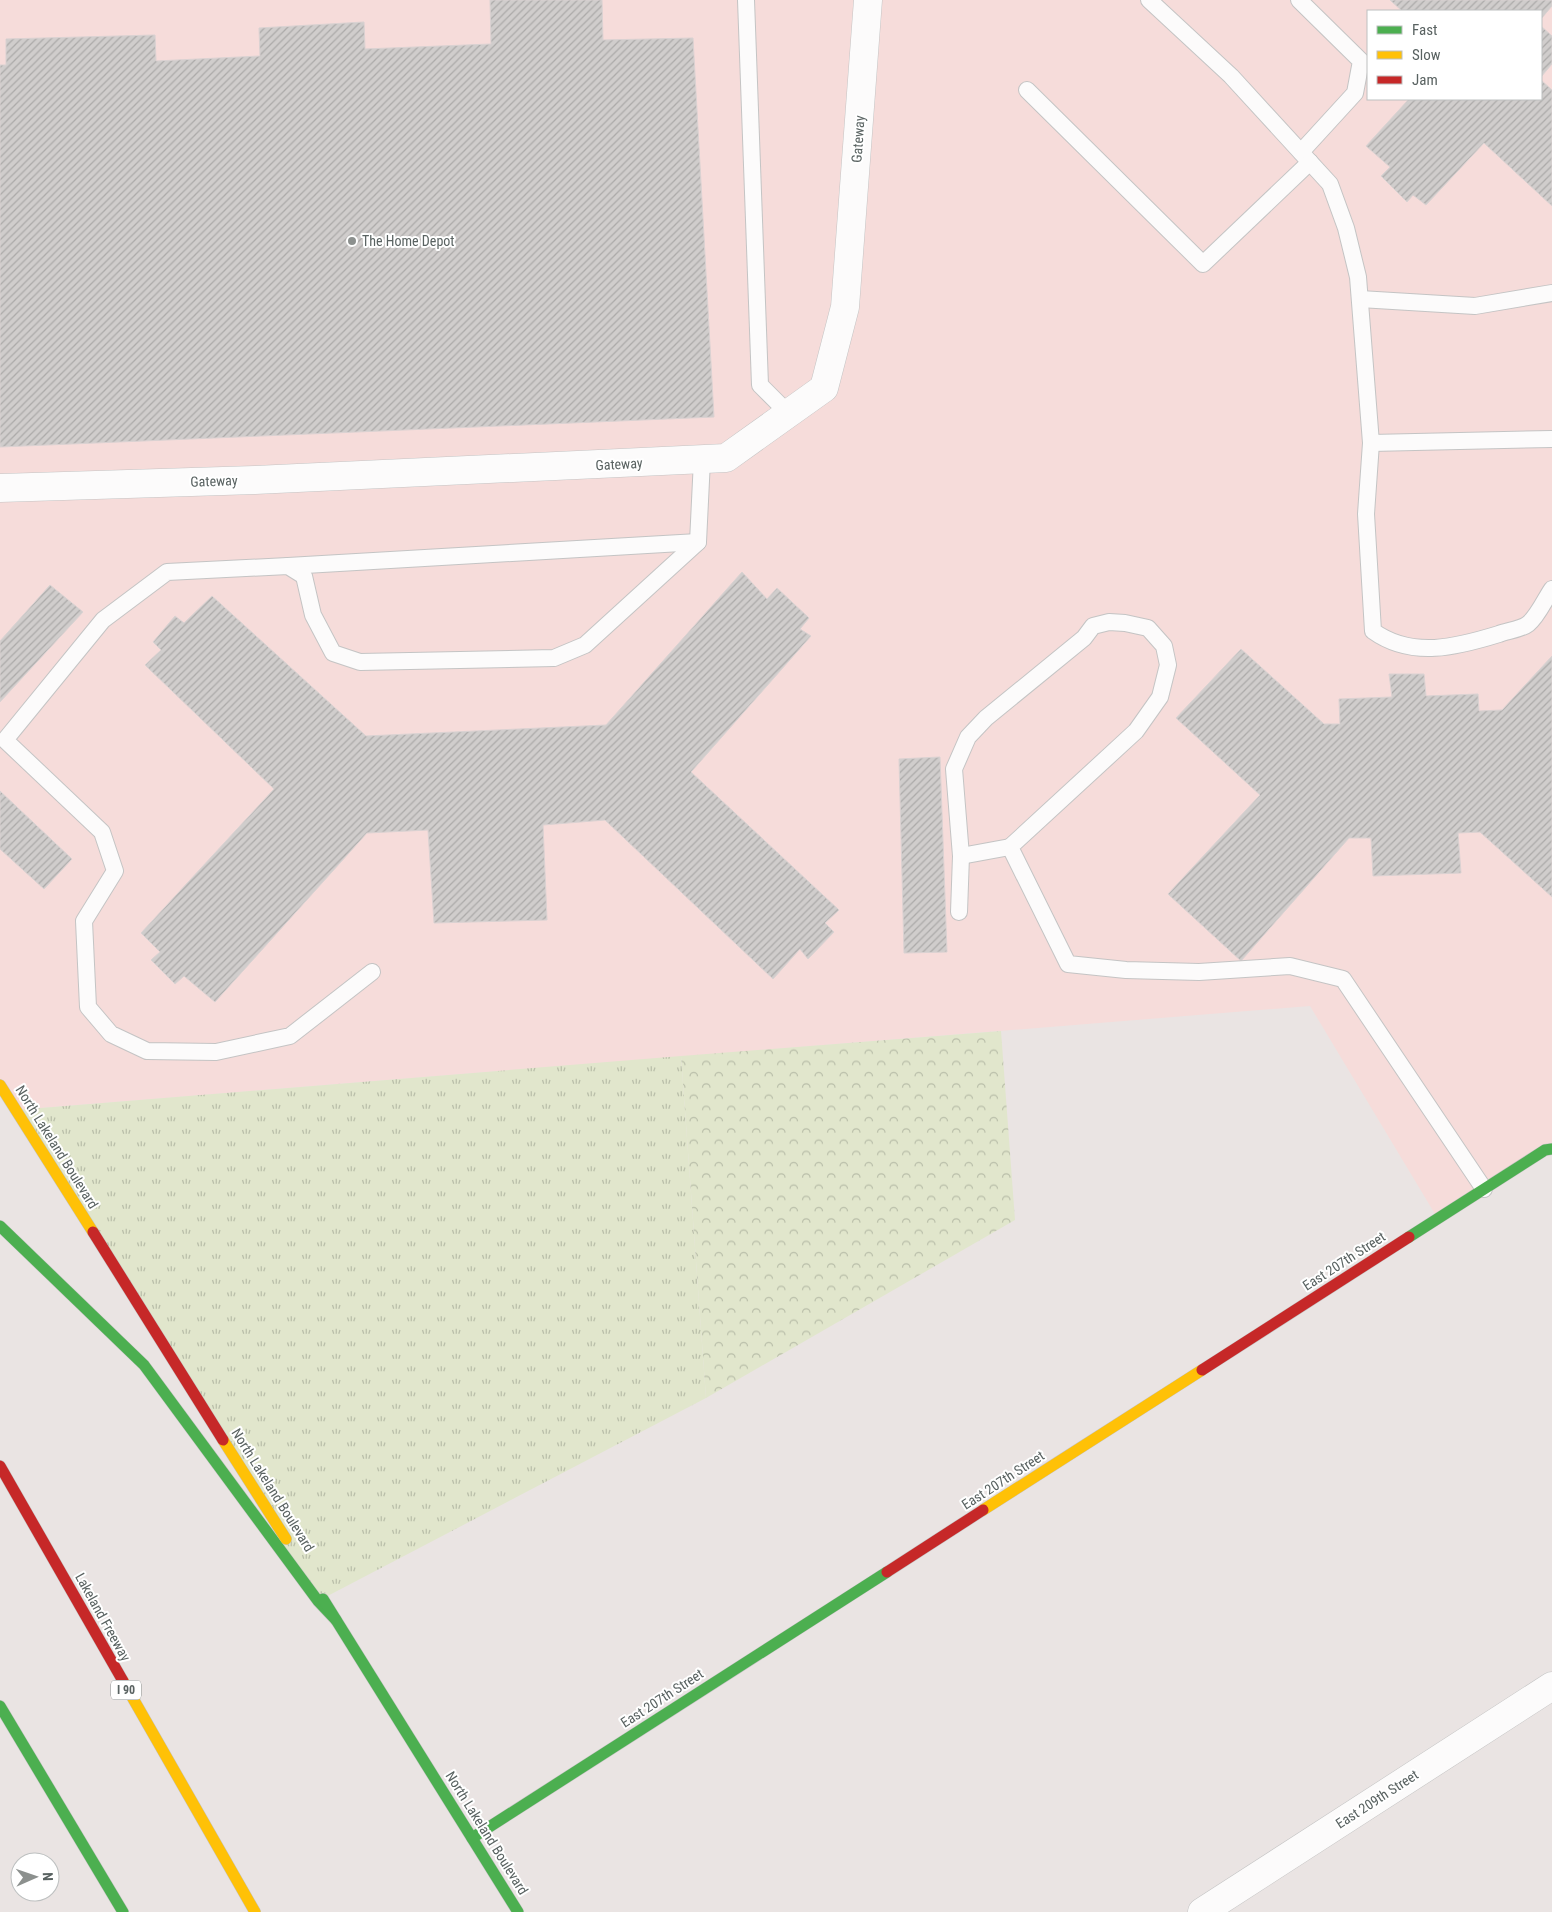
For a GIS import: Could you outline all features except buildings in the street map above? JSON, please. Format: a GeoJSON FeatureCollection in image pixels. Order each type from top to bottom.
{"type":"FeatureCollection","features":[{"type":"Feature","properties":{"kind":"main road","name":"North Lakeland Boulevard"},"geometry":{"type":"LineString","coordinates":[[0,1085],[518,1912]]}},
{"type":"Feature","properties":{"kind":"main road","name":"East 207th Street"},"geometry":{"type":"LineString","coordinates":[[472,1838],[1545,1150],[1552,1150]]}},
{"type":"Feature","properties":{"kind":"main road"},"geometry":{"type":"LineString","coordinates":[[0,1226],[144,1365],[318,1601],[336,1620]]}},
{"type":"Feature","properties":{"kind":"main road","name":"Lakeland Freeway"},"geometry":{"type":"LineString","coordinates":[[0,1466],[255,1912]]}},
{"type":"Feature","properties":{"kind":"main road"},"geometry":{"type":"LineString","coordinates":[[0,1706],[123,1912]]}},
{"type":"Feature","properties":{"kind":"street","name":"Gateway"},"geometry":{"type":"LineString","coordinates":[[0,488],[255,480],[726,458],[824,388],[845,307],[868,0]]}},
{"type":"Feature","properties":{"kind":"street","name":"East 209th Street"},"geometry":{"type":"LineString","coordinates":[[1202,1912],[1552,1686]]}},
{"type":"Feature","properties":{"kind":"lane"},"geometry":{"type":"LineString","coordinates":[[746,0],[760,385],[789,414]]}},
{"type":"Feature","properties":{"kind":"lane"},"geometry":{"type":"LineString","coordinates":[[1149,0],[1231,76],[1330,184],[1346,228],[1358,277],[1371,443],[1366,514],[1373,631],[1387,641],[1414,648],[1430,649],[1460,646],[1528,625],[1552,588]]}},
{"type":"Feature","properties":{"kind":"lane"},"geometry":{"type":"LineString","coordinates":[[1027,90],[1202,264],[1305,157],[1355,93],[1361,61],[1299,0]]}},
{"type":"Feature","properties":{"kind":"lane"},"geometry":{"type":"LineString","coordinates":[[1360,299],[1475,306],[1552,293]]}},
{"type":"Feature","properties":{"kind":"lane"},"geometry":{"type":"LineString","coordinates":[[1371,443],[1552,439]]}},
{"type":"Feature","properties":{"kind":"lane"},"geometry":{"type":"LineString","coordinates":[[288,566],[304,576],[313,615],[333,653],[360,662],[554,658],[585,645],[698,542],[702,460]]}},
{"type":"Feature","properties":{"kind":"lane"},"geometry":{"type":"LineString","coordinates":[[372,972],[290,1036],[216,1052],[147,1051],[111,1034],[88,1007],[84,921],[115,871],[102,832],[5,740],[103,620],[167,572],[698,542]]}},
{"type":"Feature","properties":{"kind":"lane"},"geometry":{"type":"LineString","coordinates":[[959,912],[961,856],[954,769],[968,737],[986,718],[1084,638],[1093,626],[1110,622],[1148,628],[1164,646],[1168,665],[1160,697],[1136,731],[1010,847],[961,856]]}},
{"type":"Feature","properties":{"kind":"lane"},"geometry":{"type":"LineString","coordinates":[[1010,847],[1068,964],[1126,970],[1199,972],[1290,966],[1343,979],[1484,1189]]}},
{"type":"Feature","properties":{"kind":"shaded area"},"geometry":{"type":"Polygon","coordinates":[[[0,0],[1552,0],[1552,1149],[1438,1219],[1310,1006],[16,1110],[0,1085],[0,0]]]}},
{"type":"Feature","properties":{"kind":"green space"},"geometry":{"type":"Polygon","coordinates":[[[1001,1031],[1015,1220],[706,1398],[681,1056],[1001,1031]]]}},
{"type":"Feature","properties":{"kind":"green space"},"geometry":{"type":"Polygon","coordinates":[[[681,1056],[706,1398],[318,1601],[16,1110],[681,1056]]]}},
{"type":"Feature","properties":{"kind":"traffic: fast"},"geometry":{"type":"LineString","coordinates":[[1409,1237],[1545,1150],[1552,1149]]}},
{"type":"Feature","properties":{"kind":"traffic: fast"},"geometry":{"type":"LineString","coordinates":[[0,1226],[144,1365],[318,1601],[336,1620]]}},
{"type":"Feature","properties":{"kind":"traffic: fast"},"geometry":{"type":"LineString","coordinates":[[472,1838],[887,1572]]}},
{"type":"Feature","properties":{"kind":"traffic: fast"},"geometry":{"type":"LineString","coordinates":[[323,1599],[518,1912]]}},
{"type":"Feature","properties":{"kind":"traffic: fast"},"geometry":{"type":"LineString","coordinates":[[0,1706],[123,1912]]}},
{"type":"Feature","properties":{"kind":"traffic: slow"},"geometry":{"type":"LineString","coordinates":[[0,1085],[93,1232]]}},
{"type":"Feature","properties":{"kind":"traffic: slow"},"geometry":{"type":"LineString","coordinates":[[983,1510],[1202,1370]]}},
{"type":"Feature","properties":{"kind":"traffic: slow"},"geometry":{"type":"LineString","coordinates":[[223,1440],[286,1539]]}},
{"type":"Feature","properties":{"kind":"traffic: slow"},"geometry":{"type":"LineString","coordinates":[[123,1681],[255,1912]]}},
{"type":"Feature","properties":{"kind":"traffic: jam"},"geometry":{"type":"LineString","coordinates":[[93,1232],[223,1440]]}},
{"type":"Feature","properties":{"kind":"traffic: jam"},"geometry":{"type":"LineString","coordinates":[[1202,1370],[1409,1237]]}},
{"type":"Feature","properties":{"kind":"traffic: jam"},"geometry":{"type":"LineString","coordinates":[[0,1466],[123,1681]]}},
{"type":"Feature","properties":{"kind":"traffic: jam"},"geometry":{"type":"LineString","coordinates":[[887,1572],[983,1510]]}},
{"type":"Feature","properties":{"kind":"place","name":"The Home Depot"},"geometry":{"type":"Point","coordinates":[352,241]}}]}
